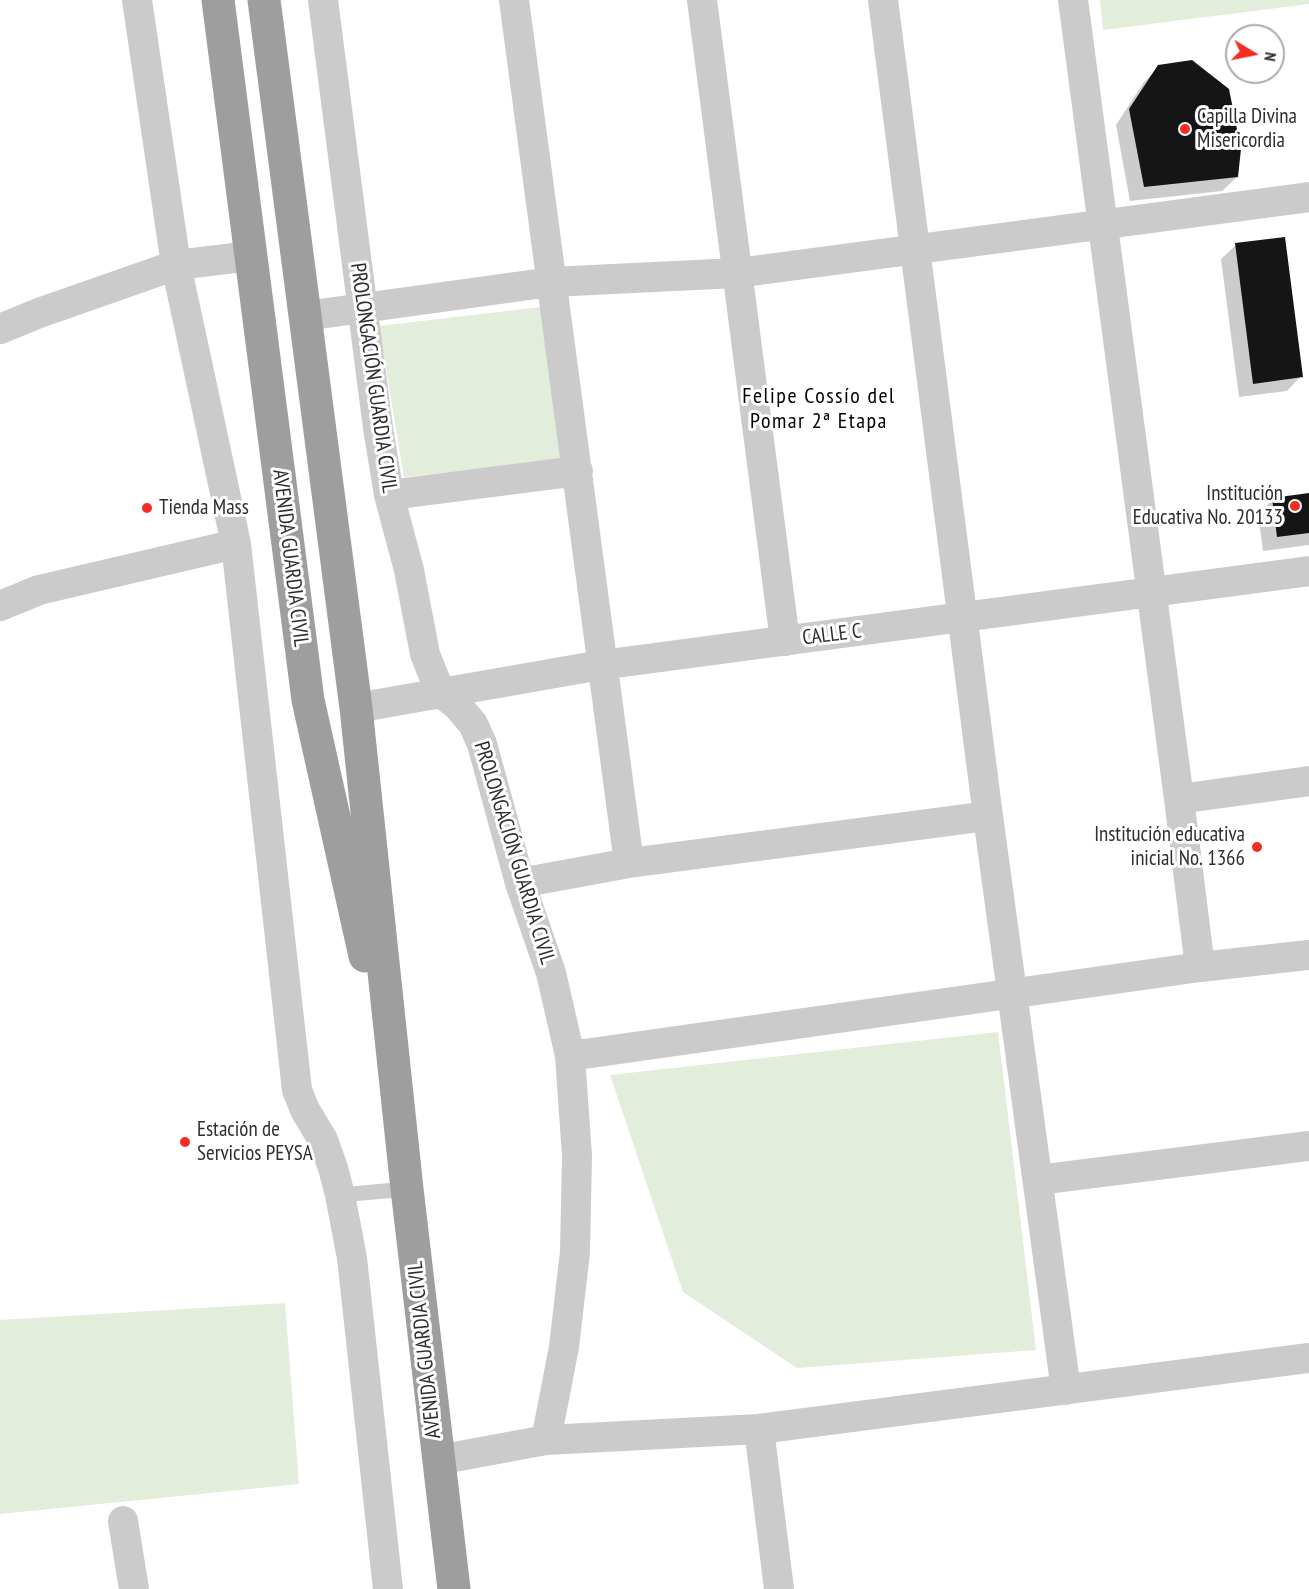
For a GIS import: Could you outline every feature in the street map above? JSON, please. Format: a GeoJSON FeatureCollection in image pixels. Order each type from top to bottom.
{"type":"FeatureCollection","features":[{"type":"Feature","properties":{"kind":"highway","name":"AVENIDA GUARDIA CIVIL"},"geometry":{"type":"LineString","coordinates":[[218,0],[308,700],[399,1110]]}},
{"type":"Feature","properties":{"kind":"highway","name":"AVENIDA GUARDIA CIVIL"},"geometry":{"type":"LineString","coordinates":[[264,0],[357,708],[407,1189],[454,1589]]}},
{"type":"Feature","properties":{"kind":"street"},"geometry":{"type":"LineString","coordinates":[[137,0],[176,266],[236,544],[297,1090],[305,1110],[323,1140],[340,1195],[352,1258],[388,1589]]}},
{"type":"Feature","properties":{"kind":"street","name":"PROLONGACIÓN GUARDIA CIVIL"},"geometry":{"type":"LineString","coordinates":[[323,0],[378,429],[389,495],[409,570],[425,654],[440,692],[457,705],[472,724],[482,744],[520,883],[551,973],[570,1056],[577,1156],[575,1252],[564,1347],[546,1440]]}},
{"type":"Feature","properties":{"kind":"street"},"geometry":{"type":"LineString","coordinates":[[514,0],[629,863]]}},
{"type":"Feature","properties":{"kind":"street"},"geometry":{"type":"LineString","coordinates":[[702,0],[785,641]]}},
{"type":"Feature","properties":{"kind":"street"},"geometry":{"type":"LineString","coordinates":[[883,0],[988,816],[1066,1390]]}},
{"type":"Feature","properties":{"kind":"street"},"geometry":{"type":"LineString","coordinates":[[1073,0],[1200,967]]}},
{"type":"Feature","properties":{"kind":"street"},"geometry":{"type":"LineString","coordinates":[[305,316],[550,282],[737,273],[1309,197]]}},
{"type":"Feature","properties":{"kind":"street"},"geometry":{"type":"LineString","coordinates":[[0,329],[39,313],[176,266],[251,256]]}},
{"type":"Feature","properties":{"kind":"street"},"geometry":{"type":"LineString","coordinates":[[389,495],[578,471]]}},
{"type":"Feature","properties":{"kind":"street"},"geometry":{"type":"LineString","coordinates":[[0,606],[39,590],[236,544]]}},
{"type":"Feature","properties":{"kind":"street","name":"CALLE C"},"geometry":{"type":"LineString","coordinates":[[357,708],[601,665],[1309,571]]}},
{"type":"Feature","properties":{"kind":"street"},"geometry":{"type":"LineString","coordinates":[[1179,799],[1309,781]]}},
{"type":"Feature","properties":{"kind":"street"},"geometry":{"type":"LineString","coordinates":[[520,883],[629,863],[988,816]]}},
{"type":"Feature","properties":{"kind":"street"},"geometry":{"type":"LineString","coordinates":[[570,1056],[1200,967],[1309,955]]}},
{"type":"Feature","properties":{"kind":"street"},"geometry":{"type":"LineString","coordinates":[[1038,1180],[1309,1146]]}},
{"type":"Feature","properties":{"kind":"street"},"geometry":{"type":"LineString","coordinates":[[438,1460],[546,1440],[759,1429],[1309,1358]]}},
{"type":"Feature","properties":{"kind":"street"},"geometry":{"type":"LineString","coordinates":[[759,1429],[779,1589]]}},
{"type":"Feature","properties":{"kind":"street"},"geometry":{"type":"LineString","coordinates":[[123,1521],[134,1589]]}},
{"type":"Feature","properties":{"kind":"lane"},"geometry":{"type":"LineString","coordinates":[[340,1195],[407,1189]]}},
{"type":"Feature","properties":{"kind":"green space"},"geometry":{"type":"Polygon","coordinates":[[[1100,0],[1309,0],[1309,4],[1103,30],[1100,0]]]}},
{"type":"Feature","properties":{"kind":"green space"},"geometry":{"type":"Polygon","coordinates":[[[541,307],[561,460],[404,477],[379,326],[541,307]]]}},
{"type":"Feature","properties":{"kind":"green space"},"geometry":{"type":"Polygon","coordinates":[[[998,1032],[1036,1350],[797,1368],[683,1292],[610,1075],[998,1032]]]}},
{"type":"Feature","properties":{"kind":"green space"},"geometry":{"type":"Polygon","coordinates":[[[285,1303],[299,1484],[0,1514],[0,1320],[285,1303]]]}},
{"type":"Feature","properties":{"kind":"building","name":"Capilla Divina Misericordia"},"geometry":{"type":"Polygon","coordinates":[[[1192,60],[1229,89],[1241,149],[1238,177],[1144,187],[1129,109],[1158,65],[1192,60]]]}},
{"type":"Feature","properties":{"kind":"building"},"geometry":{"type":"Polygon","coordinates":[[[1285,237],[1303,377],[1253,384],[1235,243],[1285,237]]]}},
{"type":"Feature","properties":{"kind":"building"},"geometry":{"type":"Polygon","coordinates":[[[1309,493],[1309,533],[1277,537],[1272,498],[1309,493]]]}},
{"type":"Feature","properties":{"kind":"place","name":"Capilla Divina Misericordia"},"geometry":{"type":"Point","coordinates":[1185,129]}},
{"type":"Feature","properties":{"kind":"place","name":"Institución Educativa No. 20133"},"geometry":{"type":"Point","coordinates":[1295,506]}},
{"type":"Feature","properties":{"kind":"place","name":"Tienda Mass"},"geometry":{"type":"Point","coordinates":[147,508]}},
{"type":"Feature","properties":{"kind":"place","name":"Institución educativa inicial No. 1366"},"geometry":{"type":"Point","coordinates":[1257,847]}},
{"type":"Feature","properties":{"kind":"place","name":"Estación de Servicios PEYSA"},"geometry":{"type":"Point","coordinates":[185,1142]}},
{"type":"Feature","properties":{"kind":"district","name":"Felipe Cossío del Pomar 2ª Etapa"},"geometry":{"type":"Point","coordinates":[819,410]}}]}
